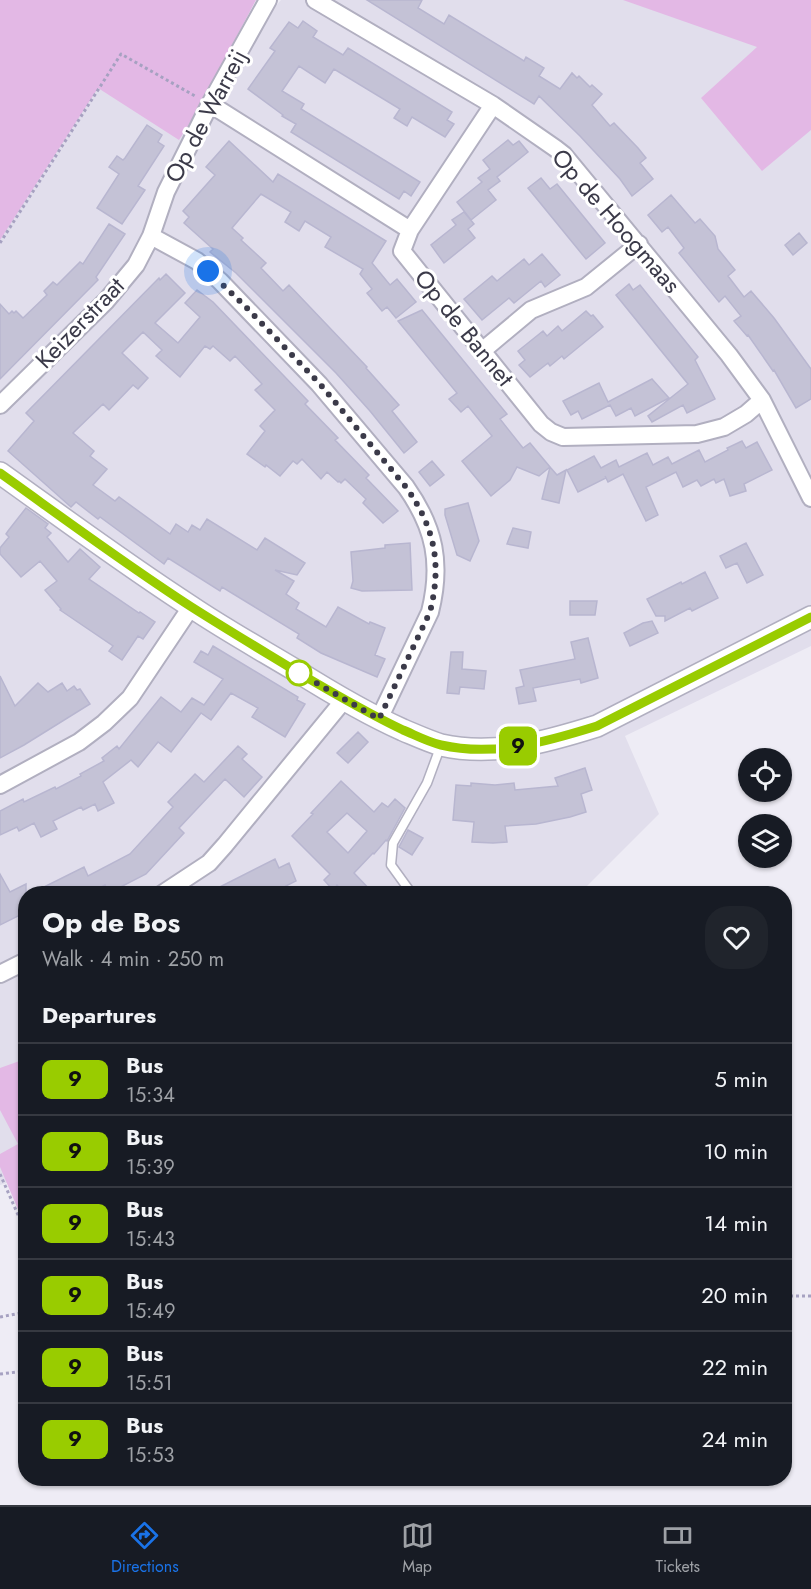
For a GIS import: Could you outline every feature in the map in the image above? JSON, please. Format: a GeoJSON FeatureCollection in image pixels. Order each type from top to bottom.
{"type":"FeatureCollection","features":[{"type":"Feature","properties":{"kind":"street","name":"Op de Warreij"},"geometry":{"type":"LineString","coordinates":[[152,236],[166,192],[210,104],[268,0]]}},
{"type":"Feature","properties":{"kind":"street","name":"Op de Hoogmaas"},"geometry":{"type":"LineString","coordinates":[[315,0],[493,105],[564,155],[729,355],[762,400],[811,498]]}},
{"type":"Feature","properties":{"kind":"street"},"geometry":{"type":"LineString","coordinates":[[210,104],[410,230],[493,105]]}},
{"type":"Feature","properties":{"kind":"street","name":"Op de Bannet"},"geometry":{"type":"LineString","coordinates":[[410,230],[402,251],[541,424],[551,432],[562,437],[697,434],[724,427],[746,414],[762,400]]}},
{"type":"Feature","properties":{"kind":"street"},"geometry":{"type":"LineString","coordinates":[[152,236],[197,261],[276,338],[320,384],[406,487],[426,519],[436,560],[434,596],[430,612],[379,719]]}},
{"type":"Feature","properties":{"kind":"street","name":"Keizerstraat"},"geometry":{"type":"LineString","coordinates":[[0,405],[105,301],[136,265],[152,236]]}},
{"type":"Feature","properties":{"kind":"street"},"geometry":{"type":"LineString","coordinates":[[482,351],[531,310],[586,287],[639,244]]}},
{"type":"Feature","properties":{"kind":"street"},"geometry":{"type":"LineString","coordinates":[[0,473],[191,607],[344,700],[379,719],[441,745],[492,750],[527,745],[597,726],[811,617]]}},
{"type":"Feature","properties":{"kind":"street"},"geometry":{"type":"LineString","coordinates":[[0,785],[79,742],[104,723],[130,698],[191,607]]}},
{"type":"Feature","properties":{"kind":"street"},"geometry":{"type":"LineString","coordinates":[[174,886],[209,863],[344,700]]}},
{"type":"Feature","properties":{"kind":"street"},"geometry":{"type":"LineString","coordinates":[[0,974],[18,965]]}},
{"type":"Feature","properties":{"kind":"lane"},"geometry":{"type":"LineString","coordinates":[[406,886],[391,865],[393,843],[427,783],[441,745]]}},
{"type":"Feature","properties":{"kind":"path"},"geometry":{"type":"LineString","coordinates":[[0,243],[121,54],[210,104]]}},
{"type":"Feature","properties":{"kind":"path"},"geometry":{"type":"LineString","coordinates":[[0,1174],[18,1215]]}},
{"type":"Feature","properties":{"kind":"path"},"geometry":{"type":"LineString","coordinates":[[792,1296],[811,1296]]}},
{"type":"Feature","properties":{"kind":"path"},"geometry":{"type":"LineString","coordinates":[[0,1317],[18,1314]]}},
{"type":"Feature","properties":{"kind":"path"},"geometry":{"type":"LineString","coordinates":[[0,1374],[18,1372]]}},
{"type":"Feature","properties":{"kind":"shaded area"},"geometry":{"type":"Polygon","coordinates":[[[0,0],[256,0],[196,113],[179,140],[98,88],[0,240],[0,0]]]}},
{"type":"Feature","properties":{"kind":"shaded area"},"geometry":{"type":"Polygon","coordinates":[[[281,0],[668,0],[811,67],[811,646],[625,736],[659,814],[587,886],[18,886],[18,1179],[0,1185],[0,159],[108,47],[188,110],[281,0]]]}},
{"type":"Feature","properties":{"kind":"shaded area"},"geometry":{"type":"Polygon","coordinates":[[[623,0],[811,0],[811,130],[762,171],[701,98],[757,47],[623,0]]]}},
{"type":"Feature","properties":{"kind":"shaded area"},"geometry":{"type":"Polygon","coordinates":[[[18,1062],[18,1144],[0,1110],[0,1068],[18,1062]]]}},
{"type":"Feature","properties":{"kind":"shaded area"},"geometry":{"type":"Polygon","coordinates":[[[18,1144],[18,1209],[0,1167],[0,1154],[18,1144]]]}},
{"type":"Feature","properties":{"kind":"building"},"geometry":{"type":"Polygon","coordinates":[[[367,0],[422,0],[418,8],[444,24],[449,15],[524,61],[526,57],[544,68],[539,76],[560,89],[572,73],[577,78],[579,76],[590,87],[592,85],[602,94],[592,105],[610,126],[614,123],[638,148],[646,158],[640,163],[653,179],[632,196],[620,179],[539,96],[534,104],[367,0]]]}},
{"type":"Feature","properties":{"kind":"building"},"geometry":{"type":"Polygon","coordinates":[[[303,21],[317,31],[313,37],[343,55],[348,48],[452,112],[447,120],[454,124],[445,137],[412,117],[407,126],[394,118],[400,109],[334,69],[325,83],[299,66],[282,91],[304,104],[301,109],[420,182],[411,196],[404,191],[399,199],[291,132],[296,124],[248,89],[275,51],[270,48],[289,22],[298,28],[303,21]]]}},
{"type":"Feature","properties":{"kind":"building"},"geometry":{"type":"Polygon","coordinates":[[[147,125],[162,135],[158,142],[164,146],[138,186],[145,190],[122,224],[97,208],[119,174],[109,167],[117,156],[123,160],[125,158],[147,125]]]}},
{"type":"Feature","properties":{"kind":"building"},"geometry":{"type":"Polygon","coordinates":[[[508,140],[513,145],[519,141],[528,152],[497,177],[500,181],[488,190],[496,200],[471,220],[457,202],[482,182],[478,178],[490,169],[483,160],[508,140]]]}},
{"type":"Feature","properties":{"kind":"building"},"geometry":{"type":"Polygon","coordinates":[[[229,141],[273,182],[278,174],[386,241],[372,263],[390,285],[397,279],[416,302],[396,318],[387,307],[382,311],[367,293],[372,289],[360,274],[363,269],[325,247],[331,237],[305,221],[299,231],[285,222],[291,212],[261,194],[232,228],[243,238],[241,240],[266,263],[261,268],[283,291],[289,285],[367,367],[399,405],[392,411],[417,442],[404,453],[336,373],[236,273],[210,252],[213,249],[184,223],[189,217],[183,211],[215,175],[206,167],[229,141]]]}},
{"type":"Feature","properties":{"kind":"building"},"geometry":{"type":"Polygon","coordinates":[[[541,178],[550,189],[557,184],[605,243],[586,259],[528,188],[541,178]]]}},
{"type":"Feature","properties":{"kind":"building"},"geometry":{"type":"Polygon","coordinates":[[[671,195],[695,223],[700,219],[715,236],[718,249],[735,270],[728,276],[744,297],[751,291],[811,369],[811,399],[796,408],[774,370],[748,335],[734,321],[741,316],[725,296],[719,302],[679,253],[684,248],[668,227],[662,232],[648,215],[671,195]]]}},
{"type":"Feature","properties":{"kind":"building"},"geometry":{"type":"Polygon","coordinates":[[[464,212],[474,224],[468,229],[475,238],[444,263],[431,245],[456,225],[452,220],[464,212]]]}},
{"type":"Feature","properties":{"kind":"building"},"geometry":{"type":"Polygon","coordinates":[[[109,224],[125,234],[96,277],[98,280],[0,379],[0,304],[9,314],[16,311],[23,318],[47,295],[44,291],[53,282],[57,285],[80,262],[83,264],[109,224]]]}},
{"type":"Feature","properties":{"kind":"building"},"geometry":{"type":"Polygon","coordinates":[[[799,233],[807,243],[793,255],[785,245],[799,233]]]}},
{"type":"Feature","properties":{"kind":"building"},"geometry":{"type":"Polygon","coordinates":[[[542,254],[560,275],[545,287],[541,281],[514,303],[509,298],[482,320],[464,299],[492,276],[497,281],[524,259],[529,265],[542,254]]]}},
{"type":"Feature","properties":{"kind":"building"},"geometry":{"type":"Polygon","coordinates":[[[166,274],[185,293],[155,323],[178,343],[200,317],[185,303],[197,290],[213,302],[308,401],[305,404],[338,438],[335,440],[369,475],[366,478],[398,511],[383,523],[363,503],[366,499],[345,479],[341,483],[338,482],[327,472],[321,479],[302,459],[297,464],[293,461],[280,476],[266,465],[265,467],[247,454],[265,431],[260,426],[275,410],[255,390],[262,384],[235,356],[230,361],[213,346],[210,349],[205,346],[180,377],[156,356],[162,350],[143,332],[122,353],[148,378],[138,389],[133,385],[109,410],[103,404],[73,433],[94,451],[90,456],[107,469],[93,485],[115,501],[119,497],[170,534],[176,524],[188,532],[192,525],[200,530],[207,519],[257,550],[265,538],[305,563],[297,575],[275,570],[294,581],[286,594],[299,603],[296,609],[326,627],[338,607],[369,624],[370,622],[385,628],[375,655],[385,659],[377,677],[321,653],[297,638],[299,634],[222,587],[220,591],[168,558],[164,564],[76,502],[71,507],[8,451],[34,421],[26,413],[159,278],[160,280],[166,274]]]}},
{"type":"Feature","properties":{"kind":"building"},"geometry":{"type":"Polygon","coordinates":[[[629,284],[633,290],[640,285],[698,357],[695,360],[715,399],[687,413],[683,405],[652,422],[648,416],[688,384],[616,295],[629,284]]]}},
{"type":"Feature","properties":{"kind":"building"},"geometry":{"type":"Polygon","coordinates":[[[422,310],[507,414],[500,419],[523,448],[530,443],[550,467],[539,476],[517,467],[510,480],[491,496],[462,461],[492,436],[468,406],[461,412],[449,399],[457,393],[398,321],[422,310]]]}},
{"type":"Feature","properties":{"kind":"building"},"geometry":{"type":"Polygon","coordinates":[[[586,311],[591,316],[593,315],[603,327],[564,359],[562,356],[550,366],[548,363],[530,377],[519,365],[525,360],[518,351],[543,331],[547,336],[558,326],[562,331],[586,311]]]}},
{"type":"Feature","properties":{"kind":"building"},"geometry":{"type":"Polygon","coordinates":[[[652,379],[669,398],[635,416],[631,408],[616,416],[610,405],[582,419],[578,411],[571,415],[563,401],[599,383],[608,402],[652,379]]]}},
{"type":"Feature","properties":{"kind":"building"},"geometry":{"type":"Polygon","coordinates":[[[742,441],[746,448],[757,442],[772,470],[744,484],[746,491],[730,496],[724,479],[716,483],[714,479],[701,486],[697,480],[683,487],[676,472],[646,487],[658,515],[646,521],[623,474],[608,482],[606,478],[578,492],[567,470],[594,456],[601,468],[616,460],[619,467],[647,453],[653,465],[668,457],[672,464],[699,450],[705,462],[742,441]]]}},
{"type":"Feature","properties":{"kind":"building"},"geometry":{"type":"Polygon","coordinates":[[[432,461],[444,475],[430,486],[419,472],[432,461]]]}},
{"type":"Feature","properties":{"kind":"building"},"geometry":{"type":"Polygon","coordinates":[[[550,467],[557,475],[566,470],[559,503],[542,499],[550,467]]]}},
{"type":"Feature","properties":{"kind":"building"},"geometry":{"type":"Polygon","coordinates":[[[468,503],[479,541],[470,561],[457,555],[445,515],[445,509],[468,503]]]}},
{"type":"Feature","properties":{"kind":"building"},"geometry":{"type":"Polygon","coordinates":[[[26,508],[48,524],[45,528],[51,533],[47,537],[68,562],[80,549],[100,567],[89,579],[155,622],[143,639],[138,636],[122,660],[109,651],[113,646],[60,610],[45,590],[57,581],[40,561],[21,577],[0,554],[0,548],[9,537],[6,534],[26,508]]]}},
{"type":"Feature","properties":{"kind":"building"},"geometry":{"type":"Polygon","coordinates":[[[513,528],[531,532],[528,548],[507,544],[513,528]]]}},
{"type":"Feature","properties":{"kind":"building"},"geometry":{"type":"Polygon","coordinates":[[[410,543],[412,590],[362,591],[351,588],[353,581],[351,552],[410,543]]]}},
{"type":"Feature","properties":{"kind":"building"},"geometry":{"type":"Polygon","coordinates":[[[746,543],[763,575],[747,583],[737,563],[726,568],[720,556],[746,543]]]}},
{"type":"Feature","properties":{"kind":"building"},"geometry":{"type":"Polygon","coordinates":[[[705,572],[718,598],[692,611],[690,608],[665,621],[665,616],[656,616],[647,599],[705,572]]]}},
{"type":"Feature","properties":{"kind":"building"},"geometry":{"type":"Polygon","coordinates":[[[570,601],[597,601],[595,615],[570,615],[570,601]]]}},
{"type":"Feature","properties":{"kind":"building"},"geometry":{"type":"Polygon","coordinates":[[[652,621],[658,633],[630,646],[624,633],[652,621]]]}},
{"type":"Feature","properties":{"kind":"building"},"geometry":{"type":"Polygon","coordinates":[[[588,638],[598,678],[581,683],[580,679],[533,688],[536,701],[519,704],[516,688],[524,686],[520,670],[575,659],[571,642],[588,638]]]}},
{"type":"Feature","properties":{"kind":"building"},"geometry":{"type":"Polygon","coordinates":[[[213,646],[298,697],[297,700],[305,704],[285,737],[252,717],[258,708],[231,693],[211,720],[201,713],[171,752],[158,742],[138,767],[131,760],[103,782],[114,803],[98,811],[95,804],[83,810],[81,807],[53,821],[57,829],[41,837],[34,823],[19,831],[17,827],[0,835],[0,811],[23,799],[24,802],[55,787],[56,789],[104,761],[102,758],[117,746],[119,749],[161,697],[181,712],[192,698],[204,705],[223,679],[194,662],[201,651],[208,655],[213,646]]]}},
{"type":"Feature","properties":{"kind":"building"},"geometry":{"type":"Polygon","coordinates":[[[451,652],[463,652],[462,669],[486,671],[484,689],[460,687],[459,694],[447,693],[451,652]]]}},
{"type":"Feature","properties":{"kind":"building"},"geometry":{"type":"Polygon","coordinates":[[[0,676],[15,706],[38,683],[48,692],[62,683],[67,691],[74,686],[77,690],[80,689],[90,704],[0,758],[0,676]]]}},
{"type":"Feature","properties":{"kind":"building"},"geometry":{"type":"Polygon","coordinates":[[[358,732],[368,742],[348,763],[337,753],[358,732]]]}},
{"type":"Feature","properties":{"kind":"building"},"geometry":{"type":"Polygon","coordinates":[[[238,746],[247,754],[242,759],[262,777],[244,797],[225,779],[179,828],[184,833],[146,874],[123,886],[46,886],[84,867],[88,876],[130,854],[173,807],[168,802],[195,774],[204,782],[238,746]]]}},
{"type":"Feature","properties":{"kind":"building"},"geometry":{"type":"Polygon","coordinates":[[[585,768],[592,790],[581,794],[586,812],[536,824],[505,826],[507,842],[493,843],[472,842],[474,822],[453,820],[456,785],[514,783],[515,790],[558,786],[555,778],[585,768]]]}},
{"type":"Feature","properties":{"kind":"building"},"geometry":{"type":"Polygon","coordinates":[[[341,781],[374,812],[382,803],[388,807],[395,799],[405,808],[387,841],[354,873],[366,886],[329,886],[324,880],[330,874],[292,836],[313,814],[311,813],[341,781]],[[347,813],[327,832],[348,853],[367,831],[347,813]]]}},
{"type":"Feature","properties":{"kind":"building"},"geometry":{"type":"Polygon","coordinates":[[[408,830],[423,838],[412,855],[399,847],[408,830]]]}},
{"type":"Feature","properties":{"kind":"building"},"geometry":{"type":"Polygon","coordinates":[[[275,859],[279,868],[289,863],[296,881],[286,886],[222,886],[275,859]]]}},
{"type":"Feature","properties":{"kind":"building"},"geometry":{"type":"Polygon","coordinates":[[[0,874],[10,892],[18,888],[18,916],[0,925],[0,874]]]}},
{"type":"Feature","properties":{"kind":"bus line","name":"9"},"geometry":{"type":"LineString","coordinates":[[0,473],[191,607],[344,700],[379,719],[441,745],[492,750],[527,745],[597,726],[811,617]]}},
{"type":"Feature","properties":{"kind":"route"},"geometry":{"type":"LineString","coordinates":[[208,271],[320,384],[406,487],[426,519],[433,542],[436,578],[430,612],[379,719],[299,673]]}}]}
